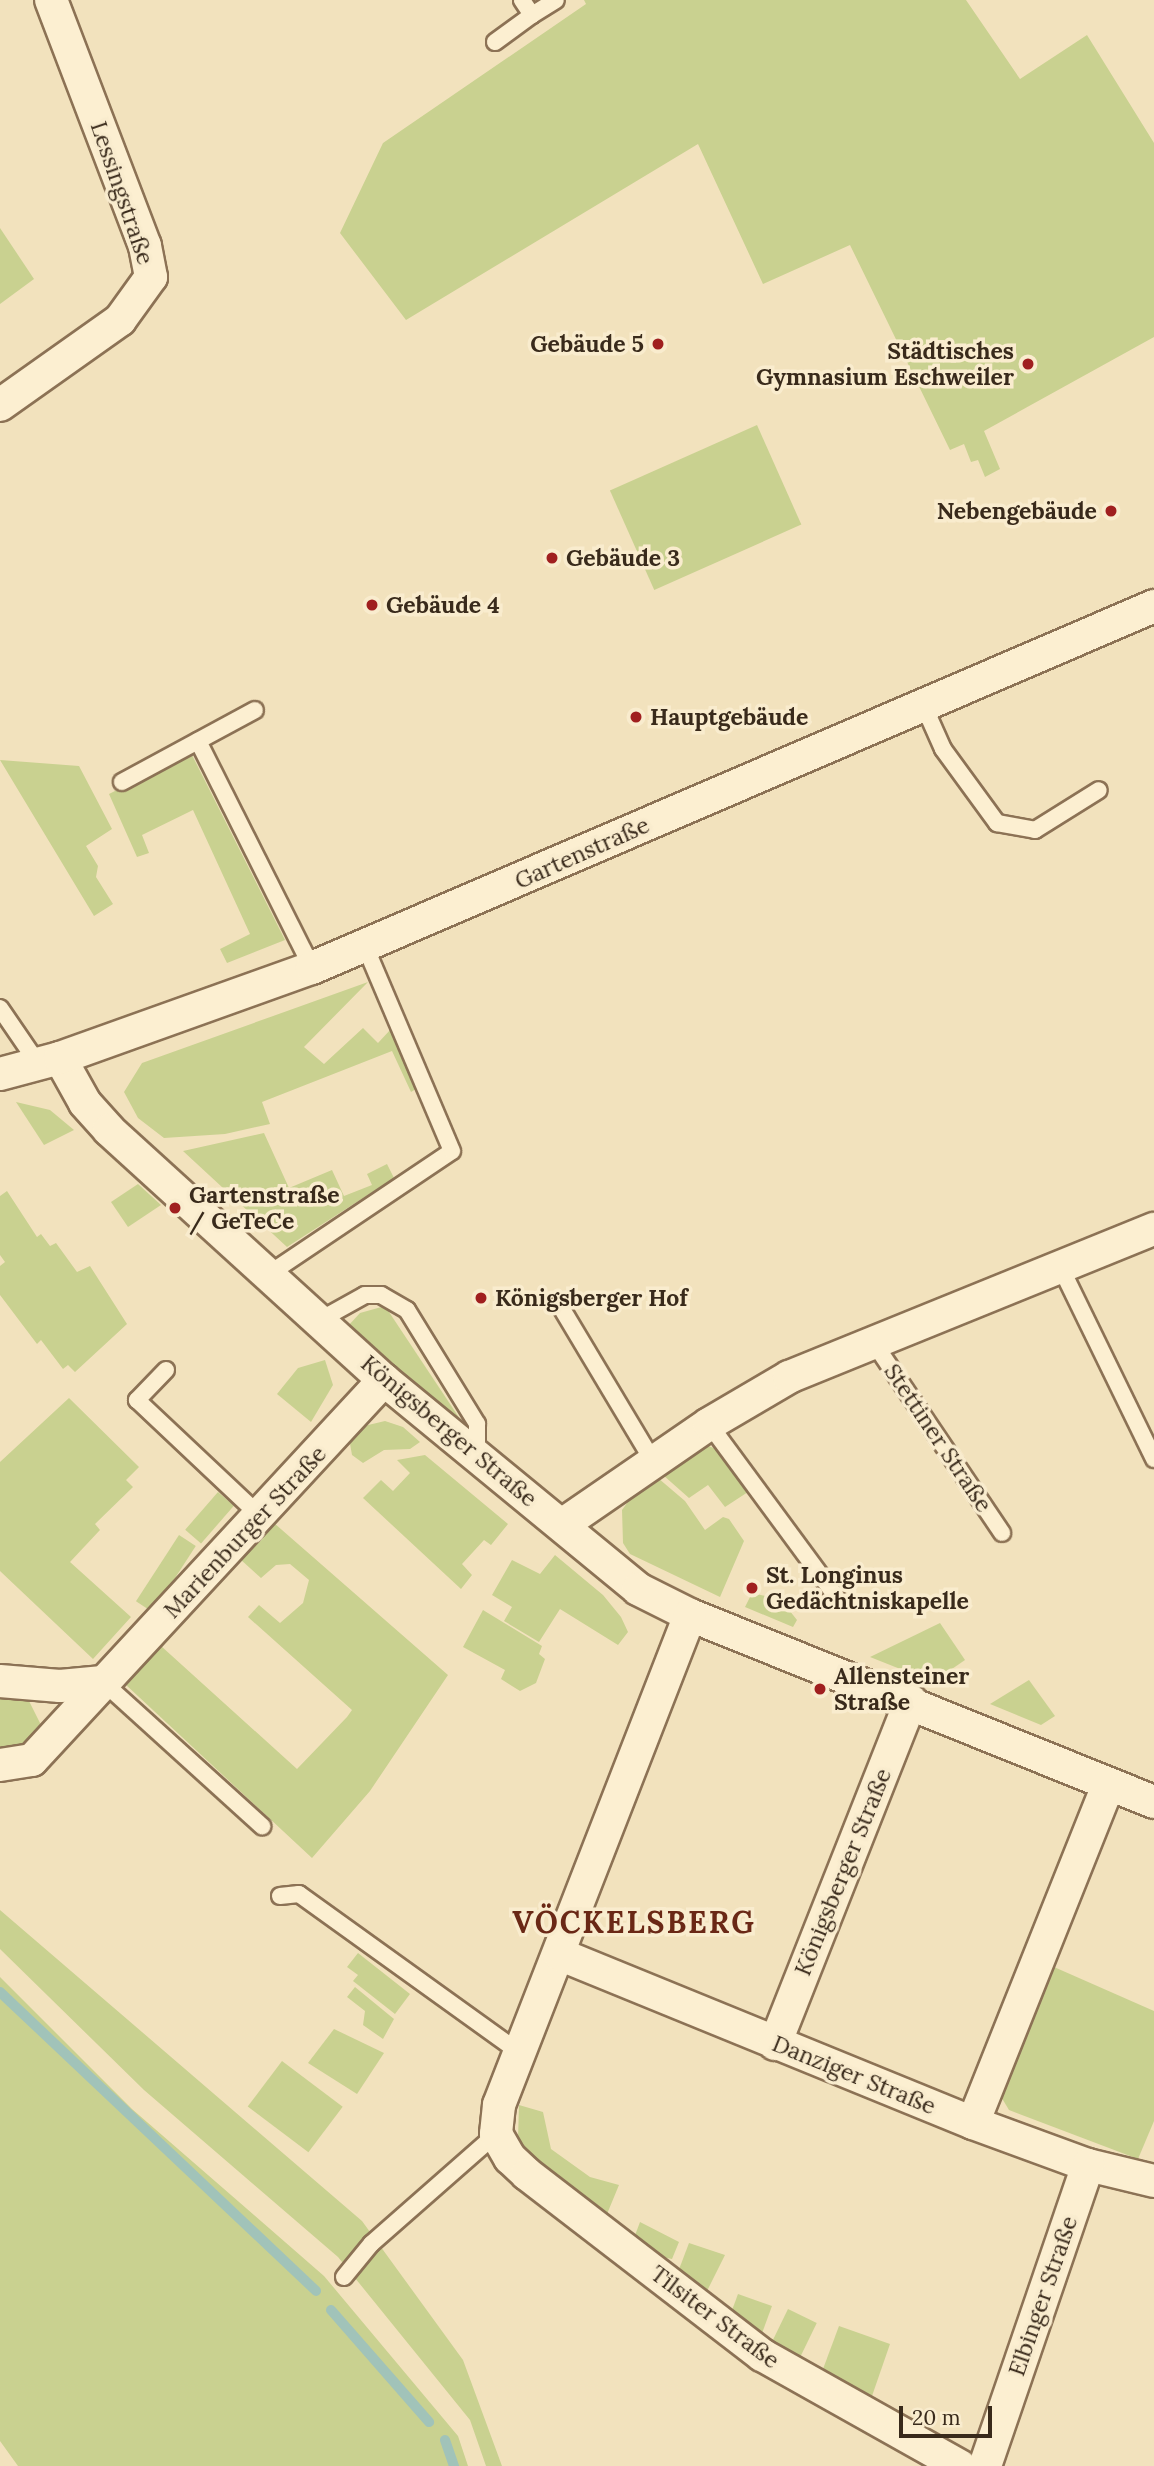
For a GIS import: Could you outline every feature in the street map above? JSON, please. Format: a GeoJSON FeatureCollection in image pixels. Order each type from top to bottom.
{"type":"FeatureCollection","features":[{"type":"Feature","properties":{"kind":"street","name":"Lessingstraße"},"geometry":{"type":"LineString","coordinates":[[0,405],[120,320],[151,277],[145,246],[51,0]]}},
{"type":"Feature","properties":{"kind":"street","name":"Gartenstraße"},"geometry":{"type":"LineString","coordinates":[[0,1074],[49,1061],[307,958],[365,946],[1154,606]]}},
{"type":"Feature","properties":{"kind":"street","name":"Königsberger Straße"},"geometry":{"type":"LineString","coordinates":[[49,1061],[109,1130],[384,1380],[638,1589],[690,1615],[911,1701],[1154,1802]]}},
{"type":"Feature","properties":{"kind":"street","name":"Stettiner Straße"},"geometry":{"type":"LineString","coordinates":[[562,1525],[709,1424],[789,1377],[1059,1265],[1154,1229]]}},
{"type":"Feature","properties":{"kind":"street","name":"Marienburger Straße"},"geometry":{"type":"LineString","coordinates":[[0,1765],[32,1760],[384,1380]]}},
{"type":"Feature","properties":{"kind":"street"},"geometry":{"type":"LineString","coordinates":[[496,2134],[499,2105],[690,1615]]}},
{"type":"Feature","properties":{"kind":"street"},"geometry":{"type":"LineString","coordinates":[[0,1681],[60,1686],[103,1682]]}},
{"type":"Feature","properties":{"kind":"street","name":"Königsberger Straße"},"geometry":{"type":"LineString","coordinates":[[775,2043],[911,1701]]}},
{"type":"Feature","properties":{"kind":"street"},"geometry":{"type":"LineString","coordinates":[[973,2123],[1108,1785]]}},
{"type":"Feature","properties":{"kind":"street","name":"Danziger Straße"},"geometry":{"type":"LineString","coordinates":[[559,1954],[973,2123],[1088,2165],[1154,2181]]}},
{"type":"Feature","properties":{"kind":"street","name":"Tilsiter Straße"},"geometry":{"type":"LineString","coordinates":[[496,2134],[510,2158],[527,2174],[762,2355],[960,2466]]}},
{"type":"Feature","properties":{"kind":"street","name":"Elbinger Straße"},"geometry":{"type":"LineString","coordinates":[[985,2466],[1088,2165]]}},
{"type":"Feature","properties":{"kind":"lane"},"geometry":{"type":"LineString","coordinates":[[522,0],[531,15]]}},
{"type":"Feature","properties":{"kind":"lane"},"geometry":{"type":"LineString","coordinates":[[495,42],[556,0]]}},
{"type":"Feature","properties":{"kind":"lane"},"geometry":{"type":"LineString","coordinates":[[923,704],[943,749],[996,823],[1035,830],[1099,790]]}},
{"type":"Feature","properties":{"kind":"lane"},"geometry":{"type":"LineString","coordinates":[[122,782],[255,710]]}},
{"type":"Feature","properties":{"kind":"lane"},"geometry":{"type":"LineString","coordinates":[[198,741],[307,958]]}},
{"type":"Feature","properties":{"kind":"lane"},"geometry":{"type":"LineString","coordinates":[[269,1274],[452,1151],[365,946]]}},
{"type":"Feature","properties":{"kind":"lane"},"geometry":{"type":"LineString","coordinates":[[0,1008],[49,1061]]}},
{"type":"Feature","properties":{"kind":"lane"},"geometry":{"type":"LineString","coordinates":[[1059,1265],[1154,1459]]}},
{"type":"Feature","properties":{"kind":"lane"},"geometry":{"type":"LineString","coordinates":[[320,1320],[365,1295],[381,1295],[407,1310],[477,1424],[477,1458]]}},
{"type":"Feature","properties":{"kind":"lane"},"geometry":{"type":"LineString","coordinates":[[559,1304],[653,1461]]}},
{"type":"Feature","properties":{"kind":"lane","name":"Stettiner Straße"},"geometry":{"type":"LineString","coordinates":[[874,1343],[1002,1533]]}},
{"type":"Feature","properties":{"kind":"lane"},"geometry":{"type":"LineString","coordinates":[[166,1370],[136,1400],[260,1516]]}},
{"type":"Feature","properties":{"kind":"lane"},"geometry":{"type":"LineString","coordinates":[[709,1424],[836,1596]]}},
{"type":"Feature","properties":{"kind":"lane"},"geometry":{"type":"LineString","coordinates":[[103,1682],[262,1826]]}},
{"type":"Feature","properties":{"kind":"lane"},"geometry":{"type":"LineString","coordinates":[[280,1896],[299,1894],[520,2053]]}},
{"type":"Feature","properties":{"kind":"lane"},"geometry":{"type":"LineString","coordinates":[[344,2277],[371,2244],[496,2134]]}},
{"type":"Feature","properties":{"kind":"green space"},"geometry":{"type":"Polygon","coordinates":[[[584,0],[966,0],[1020,79],[1087,35],[1154,143],[1154,337],[984,431],[1000,469],[985,477],[978,460],[971,462],[964,444],[950,450],[850,245],[763,284],[698,144],[406,320],[340,233],[383,143],[586,4],[584,0]]]}},
{"type":"Feature","properties":{"kind":"green space"},"geometry":{"type":"Polygon","coordinates":[[[0,228],[34,279],[0,304],[0,228]]]}},
{"type":"Feature","properties":{"kind":"green space"},"geometry":{"type":"Polygon","coordinates":[[[757,425],[801,525],[654,590],[610,490],[757,425]]]}},
{"type":"Feature","properties":{"kind":"green space"},"geometry":{"type":"Polygon","coordinates":[[[191,753],[285,940],[227,963],[220,949],[250,934],[193,810],[142,835],[149,853],[137,857],[109,794],[191,753]]]}},
{"type":"Feature","properties":{"kind":"green space"},"geometry":{"type":"Polygon","coordinates":[[[0,760],[79,766],[112,829],[86,846],[98,866],[96,877],[113,904],[94,916],[0,760]]]}},
{"type":"Feature","properties":{"kind":"green space"},"geometry":{"type":"Polygon","coordinates":[[[368,982],[304,1047],[324,1064],[363,1028],[378,1043],[391,1029],[416,1089],[411,1092],[392,1051],[262,1102],[270,1124],[225,1134],[164,1138],[138,1118],[124,1092],[142,1063],[368,982]]]}},
{"type":"Feature","properties":{"kind":"green space"},"geometry":{"type":"Polygon","coordinates":[[[16,1102],[50,1110],[74,1130],[44,1145],[16,1102]]]}},
{"type":"Feature","properties":{"kind":"green space"},"geometry":{"type":"Polygon","coordinates":[[[264,1133],[289,1188],[332,1170],[344,1196],[372,1185],[367,1174],[387,1164],[394,1178],[287,1247],[183,1151],[264,1133]]]}},
{"type":"Feature","properties":{"kind":"green space"},"geometry":{"type":"Polygon","coordinates":[[[138,1184],[161,1205],[128,1227],[111,1202],[138,1184]]]}},
{"type":"Feature","properties":{"kind":"green space"},"geometry":{"type":"Polygon","coordinates":[[[7,1191],[37,1237],[41,1234],[50,1246],[56,1243],[77,1272],[90,1266],[127,1324],[75,1372],[68,1365],[63,1369],[41,1340],[37,1344],[0,1295],[0,1266],[5,1262],[0,1255],[0,1196],[7,1191]]]}},
{"type":"Feature","properties":{"kind":"green space"},"geometry":{"type":"Polygon","coordinates":[[[385,1306],[460,1419],[455,1425],[348,1326],[360,1313],[385,1306]]]}},
{"type":"Feature","properties":{"kind":"green space"},"geometry":{"type":"Polygon","coordinates":[[[325,1360],[333,1385],[311,1422],[277,1394],[298,1368],[325,1360]]]}},
{"type":"Feature","properties":{"kind":"green space"},"geometry":{"type":"Polygon","coordinates":[[[69,1398],[139,1467],[126,1480],[133,1487],[95,1524],[100,1530],[70,1562],[131,1617],[93,1659],[0,1571],[0,1462],[69,1398]]]}},
{"type":"Feature","properties":{"kind":"green space"},"geometry":{"type":"Polygon","coordinates":[[[385,1421],[403,1427],[420,1442],[410,1449],[384,1450],[363,1463],[352,1455],[349,1438],[364,1426],[385,1421]]]}},
{"type":"Feature","properties":{"kind":"green space"},"geometry":{"type":"Polygon","coordinates":[[[706,1445],[716,1449],[748,1492],[725,1507],[708,1485],[689,1498],[663,1475],[706,1445]]]}},
{"type":"Feature","properties":{"kind":"green space"},"geometry":{"type":"Polygon","coordinates":[[[425,1455],[508,1524],[491,1545],[484,1540],[462,1564],[472,1575],[461,1589],[363,1498],[381,1480],[393,1491],[410,1473],[397,1460],[425,1455]]]}},
{"type":"Feature","properties":{"kind":"green space"},"geometry":{"type":"Polygon","coordinates":[[[658,1478],[685,1501],[705,1530],[723,1517],[729,1519],[744,1541],[720,1597],[630,1554],[623,1543],[622,1510],[635,1492],[658,1478]]]}},
{"type":"Feature","properties":{"kind":"green space"},"geometry":{"type":"Polygon","coordinates":[[[218,1492],[234,1506],[201,1544],[185,1530],[218,1492]]]}},
{"type":"Feature","properties":{"kind":"green space"},"geometry":{"type":"Polygon","coordinates":[[[274,1523],[448,1675],[370,1791],[312,1858],[125,1684],[161,1646],[297,1769],[347,1717],[352,1710],[248,1617],[259,1605],[280,1623],[303,1603],[309,1580],[290,1564],[276,1565],[261,1578],[240,1559],[274,1523]]]}},
{"type":"Feature","properties":{"kind":"green space"},"geometry":{"type":"Polygon","coordinates":[[[179,1535],[196,1546],[153,1612],[136,1601],[179,1535]]]}},
{"type":"Feature","properties":{"kind":"green space"},"geometry":{"type":"Polygon","coordinates":[[[555,1555],[603,1595],[621,1617],[628,1632],[618,1645],[560,1609],[539,1642],[504,1621],[512,1607],[492,1595],[512,1560],[540,1574],[555,1555]]]}},
{"type":"Feature","properties":{"kind":"green space"},"geometry":{"type":"Polygon","coordinates":[[[774,1591],[797,1620],[793,1627],[745,1607],[752,1593],[770,1597],[774,1591]]]}},
{"type":"Feature","properties":{"kind":"green space"},"geometry":{"type":"Polygon","coordinates":[[[483,1610],[542,1646],[539,1654],[545,1659],[536,1683],[520,1691],[501,1679],[505,1670],[463,1647],[483,1610]]]}},
{"type":"Feature","properties":{"kind":"green space"},"geometry":{"type":"Polygon","coordinates":[[[940,1623],[965,1660],[933,1682],[870,1657],[940,1623]]]}},
{"type":"Feature","properties":{"kind":"green space"},"geometry":{"type":"Polygon","coordinates":[[[1029,1680],[1055,1716],[1041,1725],[990,1704],[1029,1680]]]}},
{"type":"Feature","properties":{"kind":"green space"},"geometry":{"type":"Polygon","coordinates":[[[0,1693],[27,1697],[41,1725],[33,1744],[0,1754],[0,1693]]]}},
{"type":"Feature","properties":{"kind":"green space"},"geometry":{"type":"Polygon","coordinates":[[[0,1910],[362,2221],[463,2360],[502,2466],[486,2466],[470,2420],[338,2257],[144,2090],[0,1949],[0,1910]]]}},
{"type":"Feature","properties":{"kind":"green space"},"geometry":{"type":"Polygon","coordinates":[[[358,1953],[410,1994],[395,2014],[353,1981],[358,1975],[347,1967],[358,1953]]]}},
{"type":"Feature","properties":{"kind":"green space"},"geometry":{"type":"Polygon","coordinates":[[[1054,1967],[1154,2011],[1154,2121],[1138,2159],[1009,2110],[997,2090],[1054,1967]]]}},
{"type":"Feature","properties":{"kind":"green space"},"geometry":{"type":"Polygon","coordinates":[[[0,1977],[132,2109],[324,2276],[458,2436],[468,2466],[18,2466],[0,2441],[0,1977]]]}},
{"type":"Feature","properties":{"kind":"green space"},"geometry":{"type":"Polygon","coordinates":[[[355,1987],[394,2019],[383,2039],[363,2025],[365,2011],[347,1997],[355,1987]]]}},
{"type":"Feature","properties":{"kind":"green space"},"geometry":{"type":"Polygon","coordinates":[[[334,2029],[384,2053],[357,2094],[308,2063],[334,2029]]]}},
{"type":"Feature","properties":{"kind":"green space"},"geometry":{"type":"Polygon","coordinates":[[[282,2061],[343,2107],[308,2152],[248,2107],[282,2061]]]}},
{"type":"Feature","properties":{"kind":"green space"},"geometry":{"type":"Polygon","coordinates":[[[519,2105],[543,2112],[551,2149],[590,2177],[619,2185],[607,2214],[533,2160],[518,2139],[519,2105]]]}},
{"type":"Feature","properties":{"kind":"green space"},"geometry":{"type":"Polygon","coordinates":[[[640,2222],[679,2242],[672,2259],[667,2258],[664,2262],[634,2238],[640,2222]]]}},
{"type":"Feature","properties":{"kind":"green space"},"geometry":{"type":"Polygon","coordinates":[[[689,2243],[725,2255],[706,2293],[678,2272],[689,2243]]]}},
{"type":"Feature","properties":{"kind":"green space"},"geometry":{"type":"Polygon","coordinates":[[[738,2294],[772,2306],[761,2336],[731,2313],[738,2294]]]}},
{"type":"Feature","properties":{"kind":"green space"},"geometry":{"type":"Polygon","coordinates":[[[788,2309],[817,2323],[800,2357],[771,2343],[788,2309]]]}},
{"type":"Feature","properties":{"kind":"green space"},"geometry":{"type":"Polygon","coordinates":[[[839,2326],[890,2344],[872,2396],[823,2369],[839,2326]]]}},
{"type":"Feature","properties":{"kind":"waterway"},"geometry":{"type":"LineString","coordinates":[[0,1992],[316,2291]]}},
{"type":"Feature","properties":{"kind":"waterway"},"geometry":{"type":"LineString","coordinates":[[331,2310],[429,2422]]}},
{"type":"Feature","properties":{"kind":"waterway"},"geometry":{"type":"LineString","coordinates":[[445,2440],[454,2466]]}},
{"type":"Feature","properties":{"kind":"place","name":"Gebäude 5"},"geometry":{"type":"Point","coordinates":[658,344]}},
{"type":"Feature","properties":{"kind":"place","name":"Städtisches Gymnasium Eschweiler"},"geometry":{"type":"Point","coordinates":[1028,364]}},
{"type":"Feature","properties":{"kind":"place","name":"Nebengebäude"},"geometry":{"type":"Point","coordinates":[1111,511]}},
{"type":"Feature","properties":{"kind":"place","name":"Gebäude 3"},"geometry":{"type":"Point","coordinates":[552,558]}},
{"type":"Feature","properties":{"kind":"place","name":"Gebäude 4"},"geometry":{"type":"Point","coordinates":[372,605]}},
{"type":"Feature","properties":{"kind":"place","name":"Hauptgebäude"},"geometry":{"type":"Point","coordinates":[636,717]}},
{"type":"Feature","properties":{"kind":"place","name":"Gartenstraße / GeTeCe"},"geometry":{"type":"Point","coordinates":[175,1208]}},
{"type":"Feature","properties":{"kind":"place","name":"Königsberger Hof"},"geometry":{"type":"Point","coordinates":[481,1298]}},
{"type":"Feature","properties":{"kind":"place","name":"St. Longinus Gedächtniskapelle"},"geometry":{"type":"Point","coordinates":[752,1588]}},
{"type":"Feature","properties":{"kind":"place","name":"Allensteiner Straße"},"geometry":{"type":"Point","coordinates":[820,1689]}},
{"type":"Feature","properties":{"kind":"district","name":"VÖCKELSBERG"},"geometry":{"type":"Point","coordinates":[634,1922]}}]}
